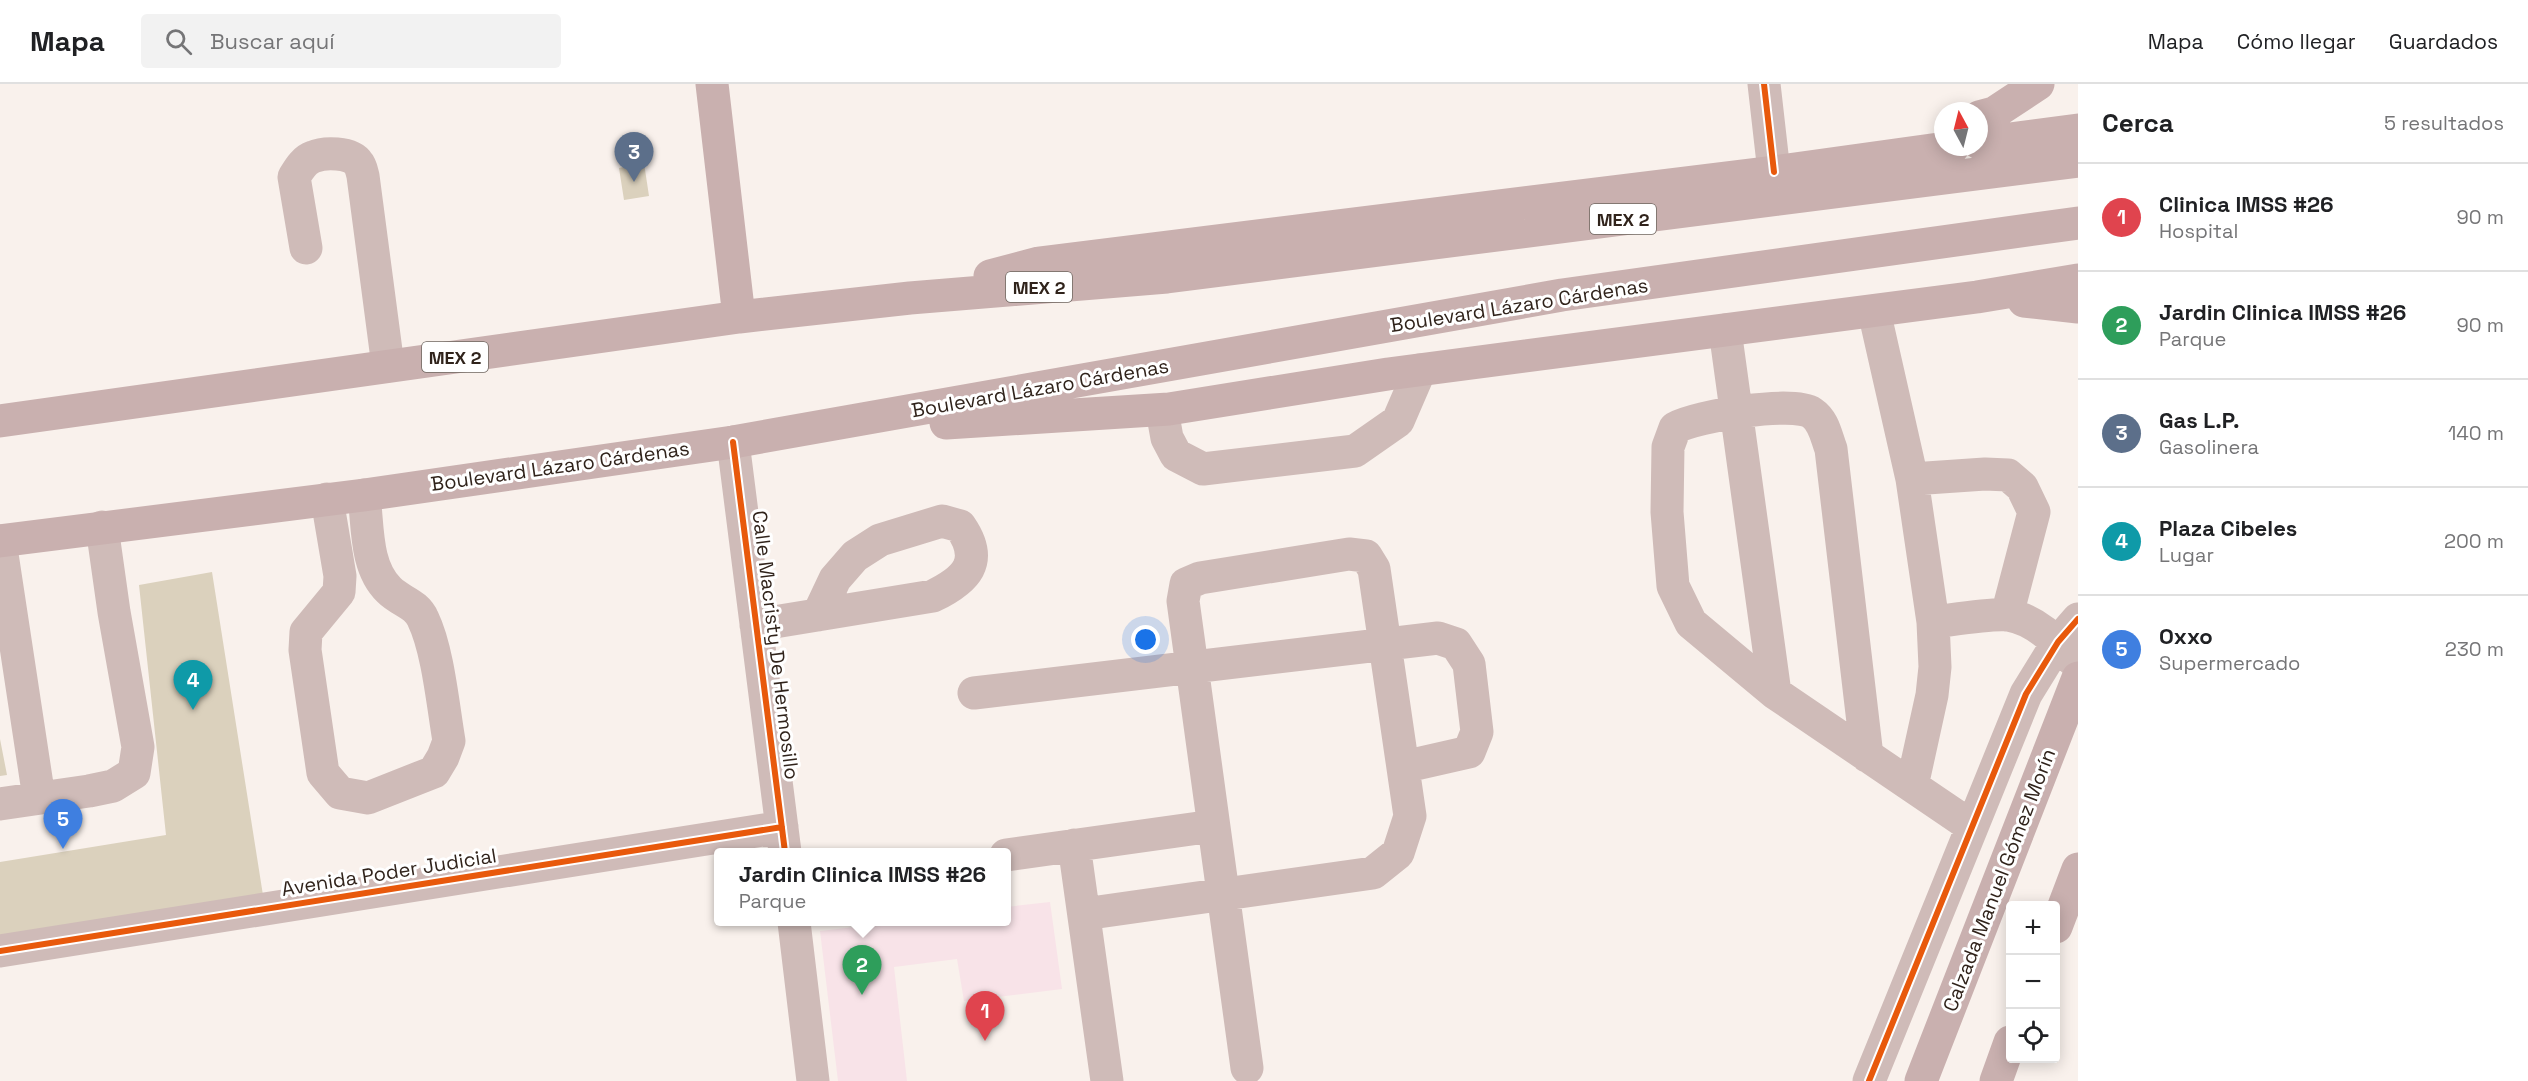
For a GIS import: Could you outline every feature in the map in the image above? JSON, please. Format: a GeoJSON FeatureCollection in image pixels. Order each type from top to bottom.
{"type":"FeatureCollection","features":[{"type":"Feature","properties":{"kind":"main road"},"geometry":{"type":"LineString","coordinates":[[712,84],[739,317]]}},
{"type":"Feature","properties":{"kind":"main road"},"geometry":{"type":"LineString","coordinates":[[1988,115],[2038,84]]}},
{"type":"Feature","properties":{"kind":"main road"},"geometry":{"type":"LineString","coordinates":[[1823,165],[1899,138],[1934,129]]}},
{"type":"Feature","properties":{"kind":"main road"},"geometry":{"type":"LineString","coordinates":[[1988,142],[2078,130]]}},
{"type":"Feature","properties":{"kind":"main road"},"geometry":{"type":"LineString","coordinates":[[910,298],[1039,263],[1774,172],[1934,150]]}},
{"type":"Feature","properties":{"kind":"main road","name":"MEX 2"},"geometry":{"type":"LineString","coordinates":[[0,421],[739,317],[910,298],[1167,277],[2078,161]]}},
{"type":"Feature","properties":{"kind":"main road","name":"Boulevard Lázaro Cárdenas"},"geometry":{"type":"LineString","coordinates":[[0,541],[364,495],[733,442],[1562,296],[2078,223]]}},
{"type":"Feature","properties":{"kind":"main road"},"geometry":{"type":"LineString","coordinates":[[785,433],[1162,410],[1420,370],[1977,297],[2078,280]]}},
{"type":"Feature","properties":{"kind":"main road"},"geometry":{"type":"LineString","coordinates":[[1977,297],[2078,306]]}},
{"type":"Feature","properties":{"kind":"main road","name":"Calzada Manuel Gómez Morín"},"geometry":{"type":"LineString","coordinates":[[1921,1081],[2078,678]]}},
{"type":"Feature","properties":{"kind":"main road"},"geometry":{"type":"LineString","coordinates":[[2060,914],[2078,869]]}},
{"type":"Feature","properties":{"kind":"main road"},"geometry":{"type":"LineString","coordinates":[[1995,1081],[2006,1052]]}},
{"type":"Feature","properties":{"kind":"street"},"geometry":{"type":"LineString","coordinates":[[1764,84],[1774,172]]}},
{"type":"Feature","properties":{"kind":"street"},"geometry":{"type":"LineString","coordinates":[[306,248],[294,177],[301,166],[314,156],[342,154],[350,156],[358,161],[363,176],[388,366]]}},
{"type":"Feature","properties":{"kind":"street"},"geometry":{"type":"LineString","coordinates":[[1874,311],[1911,479],[1933,622],[1935,667],[1932,695],[1912,786]]}},
{"type":"Feature","properties":{"kind":"street"},"geometry":{"type":"LineString","coordinates":[[1725,330],[1775,693]]}},
{"type":"Feature","properties":{"kind":"street"},"geometry":{"type":"LineString","coordinates":[[1162,410],[1167,438],[1176,455],[1203,469],[1355,451],[1398,421],[1420,370]]}},
{"type":"Feature","properties":{"kind":"street"},"geometry":{"type":"LineString","coordinates":[[1867,756],[1831,449],[1820,419],[1810,411],[1799,408],[1707,417],[1675,428],[1668,447],[1667,501],[1672,586],[1691,623],[1775,693],[1867,756],[1971,826]]}},
{"type":"Feature","properties":{"kind":"street","name":"Calle Macristy De Hermosillo"},"geometry":{"type":"LineString","coordinates":[[733,442],[784,840]]}},
{"type":"Feature","properties":{"kind":"street"},"geometry":{"type":"LineString","coordinates":[[1911,479],[1985,474],[2008,475],[2022,487],[2034,513],[2007,615]]}},
{"type":"Feature","properties":{"kind":"street"},"geometry":{"type":"LineString","coordinates":[[327,499],[340,576],[339,592],[306,632],[305,650],[318,748],[323,773],[340,793],[368,798],[434,772],[449,741],[429,634],[422,616],[414,605],[390,591],[374,571],[364,495]]}},
{"type":"Feature","properties":{"kind":"street"},"geometry":{"type":"LineString","coordinates":[[0,804],[113,786],[134,773],[138,747],[114,612],[102,527]]}},
{"type":"Feature","properties":{"kind":"street"},"geometry":{"type":"LineString","coordinates":[[0,541],[6,619],[39,798]]}},
{"type":"Feature","properties":{"kind":"street"},"geometry":{"type":"LineString","coordinates":[[1084,914],[1223,894],[1373,873],[1398,854],[1410,816],[1374,569],[1366,556],[1349,554],[1200,578],[1186,584],[1183,601],[1223,894],[1246,1068]]}},
{"type":"Feature","properties":{"kind":"street"},"geometry":{"type":"LineString","coordinates":[[756,625],[818,615]]}},
{"type":"Feature","properties":{"kind":"street"},"geometry":{"type":"LineString","coordinates":[[1869,1081],[2026,694],[2071,642],[2007,615],[1933,622]]}},
{"type":"Feature","properties":{"kind":"street"},"geometry":{"type":"LineString","coordinates":[[974,693],[1192,669],[1438,638],[1456,644],[1469,664],[1477,732],[1469,752],[1403,767]]}},
{"type":"Feature","properties":{"kind":"street"},"geometry":{"type":"LineString","coordinates":[[1011,854],[1213,826]]}},
{"type":"Feature","properties":{"kind":"street","name":"Avenida Poder Judicial"},"geometry":{"type":"LineString","coordinates":[[727,848],[784,840]]}},
{"type":"Feature","properties":{"kind":"street"},"geometry":{"type":"LineString","coordinates":[[1074,845],[1107,1081]]}},
{"type":"Feature","properties":{"kind":"street","name":"Avenida Poder Judicial"},"geometry":{"type":"LineString","coordinates":[[0,951],[714,850]]}},
{"type":"Feature","properties":{"kind":"street"},"geometry":{"type":"LineString","coordinates":[[795,926],[813,1081]]}},
{"type":"Feature","properties":{"kind":"shaded area"},"geometry":{"type":"Polygon","coordinates":[[[1050,902],[1062,989],[964,1001],[957,959],[894,967],[907,1081],[838,1081],[820,931],[863,926],[1011,926],[1011,906],[1050,902]]]}},
{"type":"Feature","properties":{"kind":"building"},"geometry":{"type":"Polygon","coordinates":[[[644,163],[649,196],[624,200],[619,168],[644,163]]]}},
{"type":"Feature","properties":{"kind":"building"},"geometry":{"type":"Polygon","coordinates":[[[212,572],[265,908],[0,939],[0,862],[166,835],[139,585],[212,572]]]}},
{"type":"Feature","properties":{"kind":"building"},"geometry":{"type":"Polygon","coordinates":[[[0,739],[7,775],[0,776],[0,739]]]}},
{"type":"Feature","properties":{"kind":"cycle path"},"geometry":{"type":"LineString","coordinates":[[1764,84],[1774,172]]}},
{"type":"Feature","properties":{"kind":"cycle path"},"geometry":{"type":"LineString","coordinates":[[733,442],[784,848]]}},
{"type":"Feature","properties":{"kind":"cycle path"},"geometry":{"type":"LineString","coordinates":[[1869,1081],[2026,694],[2058,642],[2078,619]]}},
{"type":"Feature","properties":{"kind":"cycle path"},"geometry":{"type":"LineString","coordinates":[[0,951],[782,827]]}},
{"type":"Feature","properties":{"kind":"place","name":"Gas L.P."},"geometry":{"type":"Point","coordinates":[634,182]}},
{"type":"Feature","properties":{"kind":"place","name":"Plaza Cibeles"},"geometry":{"type":"Point","coordinates":[193,710]}},
{"type":"Feature","properties":{"kind":"place","name":"Oxxo"},"geometry":{"type":"Point","coordinates":[63,849]}},
{"type":"Feature","properties":{"kind":"place","name":"Jardin Clinica IMSS #26"},"geometry":{"type":"Point","coordinates":[862,995]}},
{"type":"Feature","properties":{"kind":"place","name":"Clinica IMSS #26"},"geometry":{"type":"Point","coordinates":[985,1041]}}]}
